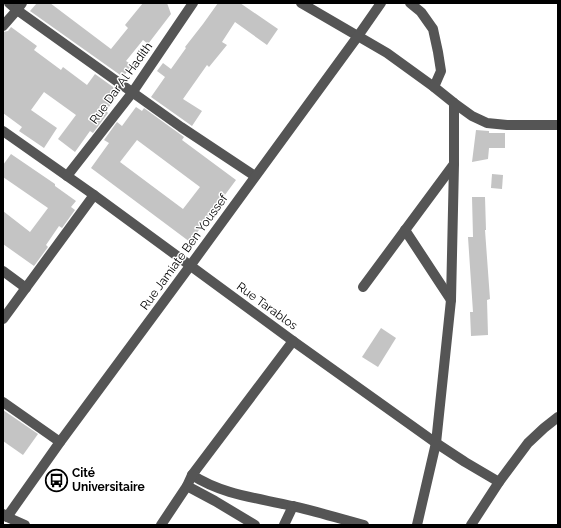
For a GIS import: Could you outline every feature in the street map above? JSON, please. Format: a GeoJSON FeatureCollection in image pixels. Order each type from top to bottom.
{"type":"FeatureCollection","features":[{"type":"Feature","properties":{"kind":"street","name":"Rue Dar Al Hadith"},"geometry":{"type":"LineString","coordinates":[[67,176],[132,93],[193,3]]}},
{"type":"Feature","properties":{"kind":"street"},"geometry":{"type":"LineString","coordinates":[[301,3],[387,53],[472,116],[487,123],[507,125],[558,125]]}},
{"type":"Feature","properties":{"kind":"street","name":"Rue Jamiate Ben Youssef"},"geometry":{"type":"LineString","coordinates":[[5,515],[190,266],[381,3]]}},
{"type":"Feature","properties":{"kind":"street"},"geometry":{"type":"LineString","coordinates":[[410,3],[421,12],[433,29],[441,70],[434,87]]}},
{"type":"Feature","properties":{"kind":"street"},"geometry":{"type":"LineString","coordinates":[[3,26],[16,5],[132,93],[180,127],[255,176]]}},
{"type":"Feature","properties":{"kind":"street"},"geometry":{"type":"LineString","coordinates":[[417,525],[436,443],[451,300],[454,103]]}},
{"type":"Feature","properties":{"kind":"street","name":"Rue Tarablos"},"geometry":{"type":"LineString","coordinates":[[3,131],[94,195],[293,341],[436,443],[499,482]]}},
{"type":"Feature","properties":{"kind":"street"},"geometry":{"type":"LineString","coordinates":[[363,287],[454,164]]}},
{"type":"Feature","properties":{"kind":"street"},"geometry":{"type":"LineString","coordinates":[[3,319],[94,195]]}},
{"type":"Feature","properties":{"kind":"street"},"geometry":{"type":"LineString","coordinates":[[405,230],[451,300]]}},
{"type":"Feature","properties":{"kind":"street"},"geometry":{"type":"LineString","coordinates":[[3,271],[26,288]]}},
{"type":"Feature","properties":{"kind":"street"},"geometry":{"type":"LineString","coordinates":[[161,525],[187,486],[192,475],[293,341]]}},
{"type":"Feature","properties":{"kind":"street"},"geometry":{"type":"LineString","coordinates":[[3,402],[60,442]]}},
{"type":"Feature","properties":{"kind":"street"},"geometry":{"type":"LineString","coordinates":[[471,525],[499,482],[528,443],[558,417]]}},
{"type":"Feature","properties":{"kind":"street"},"geometry":{"type":"LineString","coordinates":[[192,475],[220,490],[293,506],[364,525]]}},
{"type":"Feature","properties":{"kind":"street"},"geometry":{"type":"LineString","coordinates":[[187,486],[216,501],[255,525]]}},
{"type":"Feature","properties":{"kind":"street"},"geometry":{"type":"LineString","coordinates":[[284,525],[293,506]]}},
{"type":"Feature","properties":{"kind":"street"},"geometry":{"type":"LineString","coordinates":[[5,515],[25,525]]}},
{"type":"Feature","properties":{"kind":"building"},"geometry":{"type":"Polygon","coordinates":[[[37,3],[50,3],[111,49],[128,28],[125,25],[143,3],[167,3],[171,14],[148,44],[143,40],[126,61],[132,65],[123,77],[30,11],[37,3]]]}},
{"type":"Feature","properties":{"kind":"building"},"geometry":{"type":"Polygon","coordinates":[[[218,3],[240,3],[278,29],[267,45],[235,22],[222,42],[227,45],[209,67],[207,65],[183,99],[202,111],[192,126],[151,97],[165,77],[157,71],[163,63],[171,69],[186,48],[185,47],[218,3]]]}},
{"type":"Feature","properties":{"kind":"building"},"geometry":{"type":"Polygon","coordinates":[[[11,27],[37,46],[34,50],[61,70],[63,67],[87,85],[95,74],[120,92],[106,111],[108,113],[93,133],[90,131],[75,152],[58,139],[76,115],[44,92],[31,110],[57,128],[44,148],[19,131],[22,127],[3,113],[3,32],[8,31],[11,27]]]}},
{"type":"Feature","properties":{"kind":"building"},"geometry":{"type":"Polygon","coordinates":[[[136,107],[142,111],[144,108],[184,137],[182,140],[236,180],[190,242],[91,168],[109,143],[104,140],[117,122],[122,126],[136,107]],[[137,140],[120,162],[183,209],[200,187],[137,140]]]}},
{"type":"Feature","properties":{"kind":"building"},"geometry":{"type":"Polygon","coordinates":[[[476,130],[489,131],[489,133],[505,133],[505,148],[489,148],[488,159],[472,162],[476,130]]]}},
{"type":"Feature","properties":{"kind":"building"},"geometry":{"type":"Polygon","coordinates":[[[11,154],[55,184],[55,186],[76,201],[71,207],[75,210],[62,228],[59,226],[46,245],[48,247],[34,266],[3,244],[3,211],[30,232],[48,208],[3,177],[3,165],[11,154]]]}},
{"type":"Feature","properties":{"kind":"building"},"geometry":{"type":"Polygon","coordinates":[[[492,174],[503,175],[502,189],[491,188],[492,174]]]}},
{"type":"Feature","properties":{"kind":"building"},"geometry":{"type":"Polygon","coordinates":[[[472,197],[485,197],[485,230],[490,299],[487,300],[488,335],[471,336],[470,312],[473,312],[468,237],[473,237],[472,197]]]}},
{"type":"Feature","properties":{"kind":"building"},"geometry":{"type":"Polygon","coordinates":[[[381,328],[396,338],[378,367],[362,357],[381,328]]]}},
{"type":"Feature","properties":{"kind":"building"},"geometry":{"type":"Polygon","coordinates":[[[3,410],[38,434],[23,455],[3,441],[3,410]]]}},
{"type":"Feature","properties":{"kind":"place","name":"Cité Universitaire"},"geometry":{"type":"Point","coordinates":[56,480]}}]}
